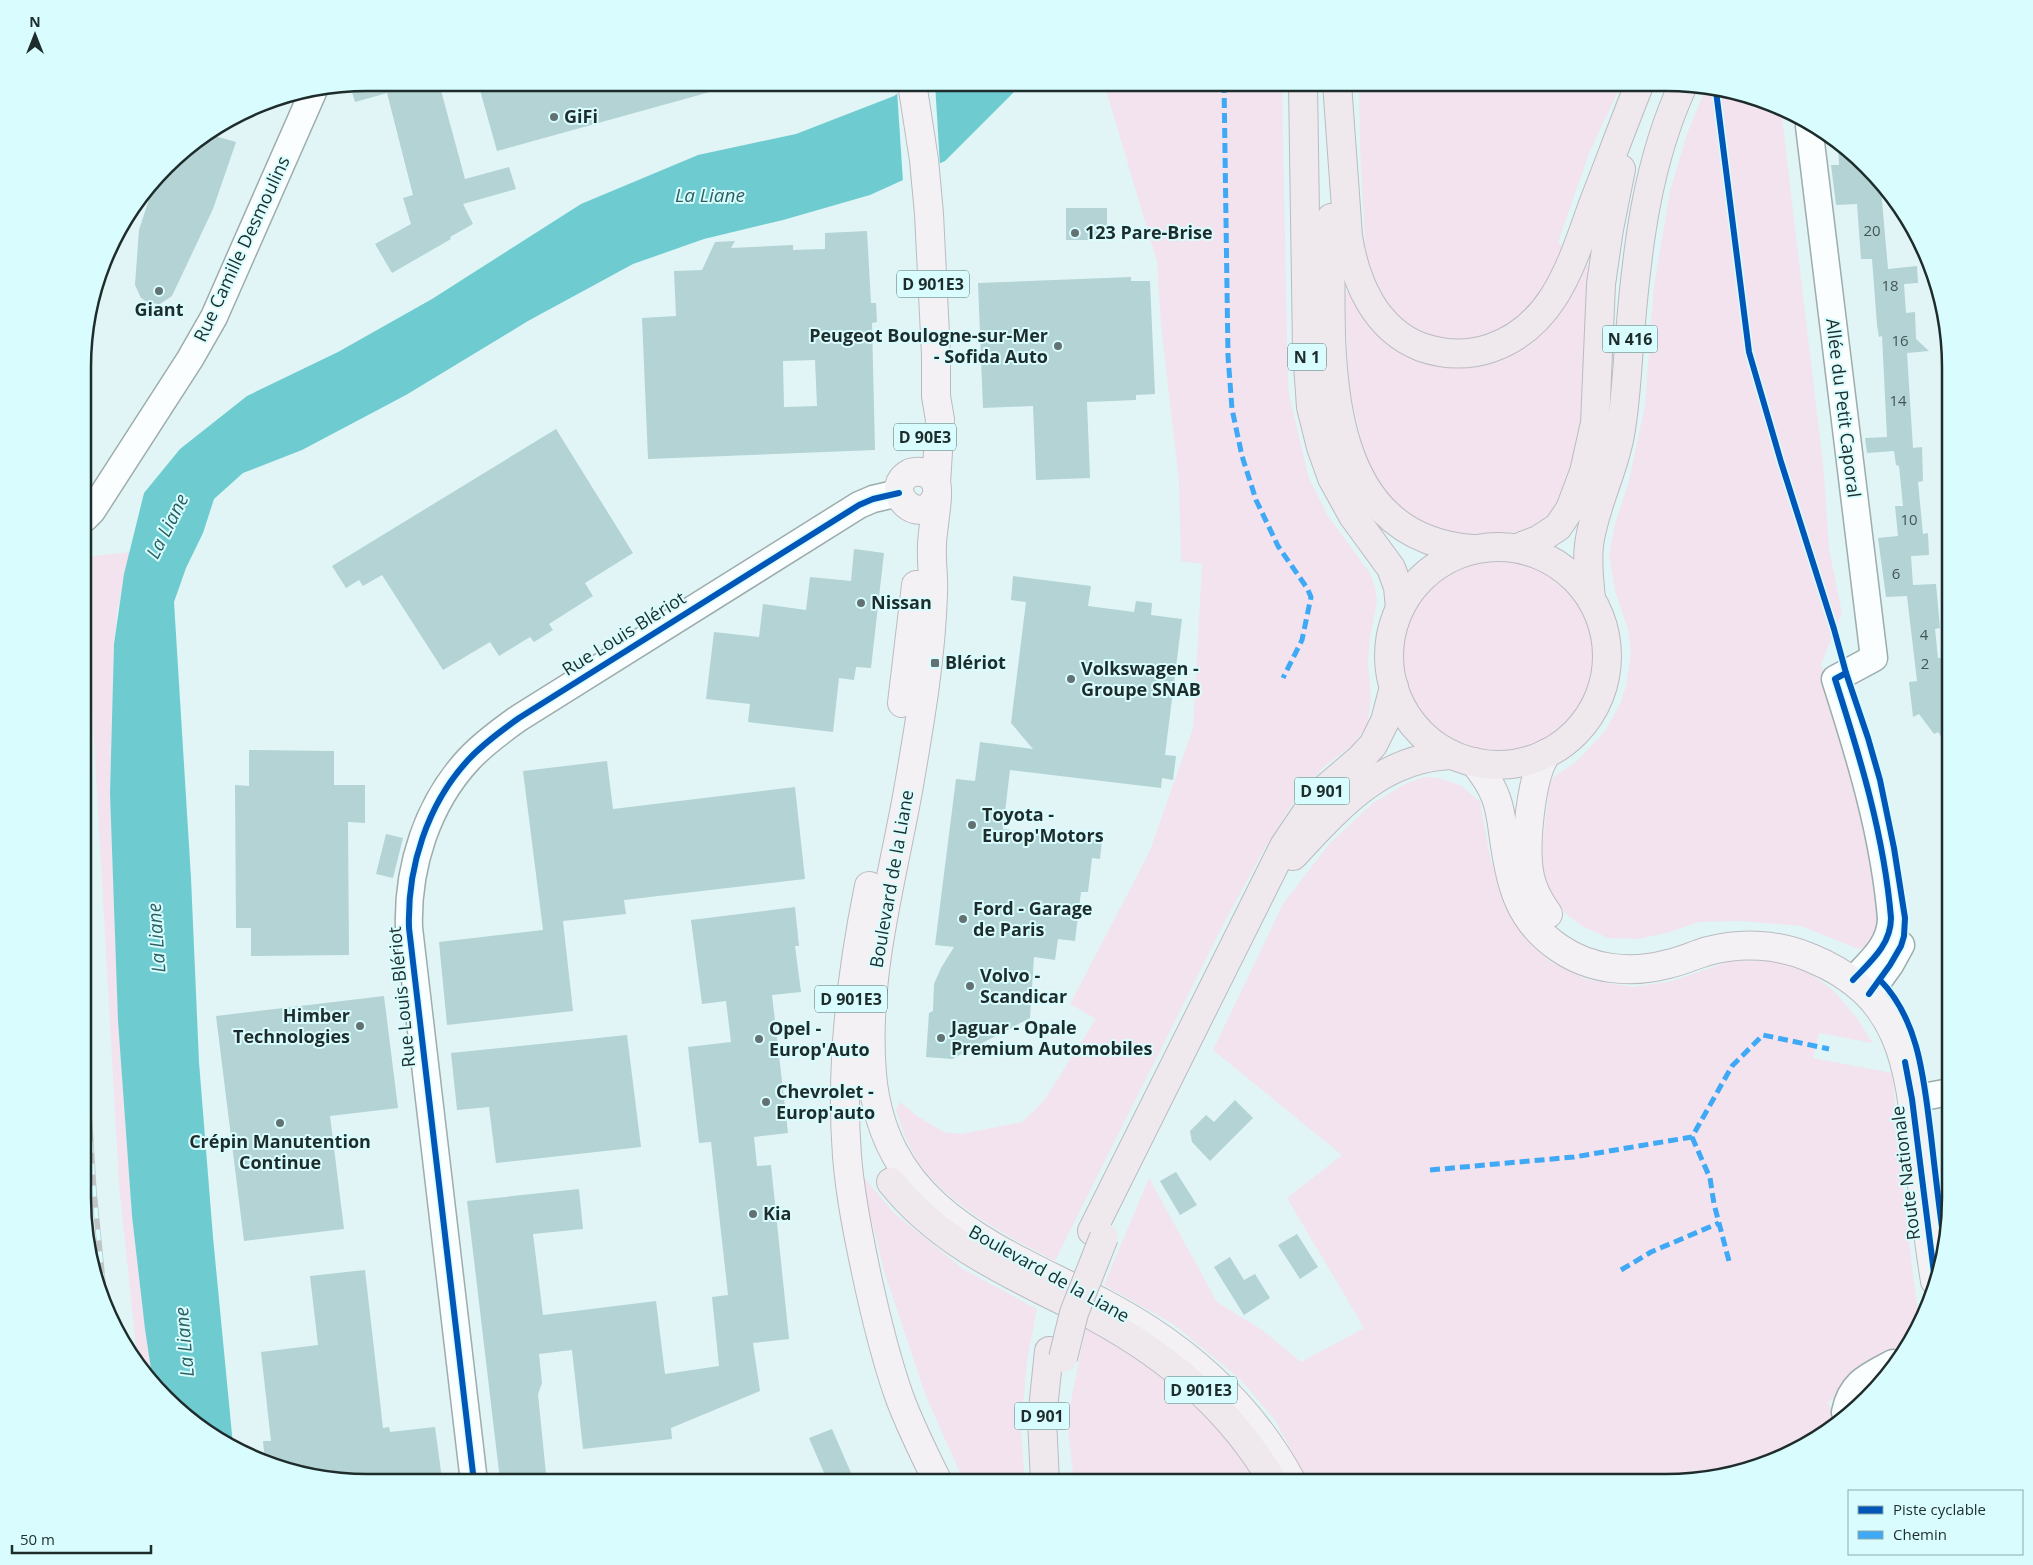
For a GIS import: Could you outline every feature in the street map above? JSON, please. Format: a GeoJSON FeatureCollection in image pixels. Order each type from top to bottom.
{"type":"FeatureCollection","features":[{"type":"Feature","properties":{"kind":"highway","name":"N 1"},"geometry":{"type":"LineString","coordinates":[[1303,91],[1307,350],[1311,407],[1321,447],[1332,478],[1353,516],[1394,574],[1398,587],[1400,608]]}},
{"type":"Feature","properties":{"kind":"highway","name":"N 1"},"geometry":{"type":"LineString","coordinates":[[1336,91],[1331,189],[1332,361],[1334,393],[1342,429],[1362,481],[1373,499],[1385,512],[1403,526],[1425,538],[1446,545],[1475,549]]}},
{"type":"Feature","properties":{"kind":"highway"},"geometry":{"type":"LineString","coordinates":[[1337,91],[1348,236],[1352,261],[1360,283],[1379,317],[1396,334],[1406,341],[1432,351],[1453,354],[1477,352],[1512,340],[1531,326],[1545,311],[1558,292],[1571,262],[1637,91]]}},
{"type":"Feature","properties":{"kind":"highway","name":"N 416"},"geometry":{"type":"LineString","coordinates":[[1516,548],[1538,540],[1558,527],[1570,509],[1582,479],[1595,422],[1601,284],[1612,212],[1627,149],[1648,91]]}},
{"type":"Feature","properties":{"kind":"highway","name":"N 416"},"geometry":{"type":"LineString","coordinates":[[1591,598],[1588,561],[1590,543],[1620,435],[1641,230],[1659,148],[1680,92]]}},
{"type":"Feature","properties":{"kind":"highway"},"geometry":{"type":"LineString","coordinates":[[1496,546],[1516,548],[1539,554],[1572,574],[1591,598],[1602,619],[1607,642],[1608,666],[1603,689],[1593,711],[1584,724],[1567,741],[1547,753],[1515,764],[1494,765],[1463,758],[1430,741],[1416,727],[1401,706],[1390,669],[1389,650],[1391,632],[1400,608],[1412,589],[1427,572],[1453,556],[1475,549],[1496,546]]}},
{"type":"Feature","properties":{"kind":"highway","name":"D 901"},"geometry":{"type":"LineString","coordinates":[[1044,1474],[1042,1418],[1056,1354],[1066,1290],[1098,1234],[1188,1039],[1284,846],[1314,800],[1331,782],[1366,753],[1378,737],[1387,716],[1394,687]]}},
{"type":"Feature","properties":{"kind":"highway","name":"D 901"},"geometry":{"type":"LineString","coordinates":[[1257,903],[1288,862],[1336,809],[1357,791],[1382,775],[1411,761],[1429,756],[1463,758]]}},
{"type":"Feature","properties":{"kind":"highway","name":"D 901E3"},"geometry":{"type":"LineString","coordinates":[[891,1182],[907,1202],[926,1219],[971,1253],[1119,1331],[1175,1368],[1200,1389],[1232,1423],[1249,1444],[1268,1474]]}},
{"type":"Feature","properties":{"kind":"highway"},"geometry":{"type":"LineString","coordinates":[[1056,1354],[1057,1440],[1060,1474]]}},
{"type":"Feature","properties":{"kind":"main road","name":"D 901E3"},"geometry":{"type":"LineString","coordinates":[[913,91],[925,167]]}},
{"type":"Feature","properties":{"kind":"main road","name":"D 901E3"},"geometry":{"type":"LineString","coordinates":[[923,91],[925,167]]}},
{"type":"Feature","properties":{"kind":"main road","name":"Boulevard de la Liane"},"geometry":{"type":"LineString","coordinates":[[925,167],[934,299],[936,396],[940,420],[932,535],[933,592],[930,638],[908,787],[881,923],[874,986],[871,1060],[876,1105],[882,1129],[898,1163],[909,1179],[935,1205],[961,1225],[1001,1251],[1133,1319],[1198,1365],[1251,1420],[1269,1444],[1287,1474]]}},
{"type":"Feature","properties":{"kind":"main road","name":"Boulevard de la Liane"},"geometry":{"type":"LineString","coordinates":[[934,1474],[917,1439],[899,1394],[878,1322],[859,1238],[847,1155],[846,1110],[851,995],[858,946],[888,791],[903,697],[919,551],[918,529],[905,492],[926,435],[936,396]]}},
{"type":"Feature","properties":{"kind":"main road"},"geometry":{"type":"LineString","coordinates":[[905,492],[913,472],[924,472],[931,476],[936,490]]}},
{"type":"Feature","properties":{"kind":"main road","name":"Route Nationale"},"geometry":{"type":"LineString","coordinates":[[1547,753],[1535,783],[1528,845],[1528,870],[1533,888],[1542,905],[1556,922],[1575,938],[1602,950],[1629,953],[1658,949],[1720,932],[1753,929],[1782,931],[1821,942],[1898,1005],[1909,1026],[1930,1096],[1941,1212]]}},
{"type":"Feature","properties":{"kind":"main road","name":"Route Nationale"},"geometry":{"type":"LineString","coordinates":[[1463,758],[1489,782],[1496,797],[1500,811],[1510,877],[1515,894],[1526,914],[1540,931],[1567,954],[1599,966],[1618,969],[1638,969],[1666,965],[1719,949],[1764,946],[1783,948],[1804,954],[1836,969],[1867,980]]}},
{"type":"Feature","properties":{"kind":"main road","name":"D 901E3"},"geometry":{"type":"LineString","coordinates":[[849,1038],[852,1073],[862,1119],[875,1154],[891,1182]]}},
{"type":"Feature","properties":{"kind":"main road","name":"Route Nationale"},"geometry":{"type":"LineString","coordinates":[[1930,1096],[1934,1258]]}},
{"type":"Feature","properties":{"kind":"street","name":"Rue Camille Desmoulins"},"geometry":{"type":"LineString","coordinates":[[91,506],[190,359],[210,323],[234,274],[310,98]]}},
{"type":"Feature","properties":{"kind":"street","name":"Allée du Petit Caporal"},"geometry":{"type":"LineString","coordinates":[[1810,132],[1874,658],[1846,672],[1882,788],[1905,918],[1901,946],[1867,980]]}},
{"type":"Feature","properties":{"kind":"street","name":"Rue Louis Blériot"},"geometry":{"type":"LineString","coordinates":[[473,1474],[409,928],[409,906],[413,870],[428,825],[445,792],[461,769],[482,746],[514,722],[859,505],[873,499],[905,492]]}},
{"type":"Feature","properties":{"kind":"street"},"geometry":{"type":"LineString","coordinates":[[1847,1406],[1848,1399],[1856,1386],[1883,1368]]}},
{"type":"Feature","properties":{"kind":"shaded area"},"geometry":{"type":"Polygon","coordinates":[[[1106,91],[1282,91],[1288,386],[1309,478],[1328,516],[1370,573],[1375,587],[1377,602],[1370,637],[1368,664],[1371,695],[1368,723],[1354,744],[1325,766],[1300,792],[1266,846],[1223,925],[1055,1261],[1001,1232],[965,1208],[934,1181],[913,1153],[903,1132],[896,1110],[900,1102],[917,1116],[944,1132],[961,1134],[1022,1122],[1043,1102],[1096,1019],[1070,1004],[1149,853],[1193,729],[1202,564],[1181,561],[1179,481],[1161,325],[1157,262],[1106,91]]]}},
{"type":"Feature","properties":{"kind":"shaded area"},"geometry":{"type":"Polygon","coordinates":[[[1359,91],[1618,91],[1590,151],[1558,242],[1593,270],[1582,426],[1559,506],[1538,528],[1470,536],[1442,533],[1402,514],[1370,479],[1349,385],[1345,295],[1365,240],[1359,91]]]}},
{"type":"Feature","properties":{"kind":"shaded area"},"geometry":{"type":"Polygon","coordinates":[[[1703,94],[1737,101],[1782,117],[1824,472],[1829,549],[1842,613],[1821,664],[1862,794],[1882,926],[1867,946],[1858,949],[1801,926],[1740,921],[1699,922],[1670,932],[1638,939],[1608,938],[1580,925],[1566,914],[1555,902],[1542,870],[1543,840],[1550,783],[1556,775],[1576,762],[1605,731],[1620,704],[1626,686],[1631,653],[1628,629],[1615,591],[1609,554],[1615,524],[1629,481],[1645,405],[1654,286],[1670,191],[1687,134],[1703,94]]]}},
{"type":"Feature","properties":{"kind":"shaded area"},"geometry":{"type":"Polygon","coordinates":[[[130,552],[117,612],[114,644],[110,793],[118,1021],[132,1216],[151,1370],[136,1348],[119,1184],[91,686],[91,556],[130,552]]]}},
{"type":"Feature","properties":{"kind":"shaded area"},"geometry":{"type":"Polygon","coordinates":[[[1498,558],[1517,560],[1544,570],[1559,580],[1573,594],[1587,618],[1593,636],[1595,655],[1593,674],[1583,701],[1573,716],[1559,730],[1535,744],[1517,750],[1498,752],[1479,750],[1452,740],[1437,730],[1423,716],[1409,692],[1403,674],[1401,655],[1403,636],[1413,609],[1423,594],[1437,580],[1461,566],[1479,560],[1498,558]]]}},
{"type":"Feature","properties":{"kind":"shaded area"},"geometry":{"type":"Polygon","coordinates":[[[1424,777],[1439,778],[1462,786],[1480,802],[1490,857],[1505,906],[1520,930],[1549,961],[1588,980],[1633,987],[1672,981],[1731,961],[1775,961],[1807,971],[1833,990],[1856,1017],[1873,1043],[1819,1033],[1813,1058],[1892,1073],[1918,1310],[1892,1355],[1855,1374],[1828,1403],[1834,1417],[1804,1437],[1754,1459],[1719,1468],[1683,1473],[1304,1474],[1275,1420],[1240,1379],[1173,1324],[1104,1285],[1149,1178],[1217,1302],[1262,1330],[1301,1362],[1364,1328],[1287,1198],[1342,1155],[1213,1050],[1283,904],[1329,844],[1373,803],[1407,783],[1424,777]]]}},
{"type":"Feature","properties":{"kind":"shaded area"},"geometry":{"type":"Polygon","coordinates":[[[860,1173],[894,1213],[963,1269],[1037,1309],[1027,1361],[1021,1432],[1024,1474],[960,1474],[925,1394],[885,1274],[860,1173]]]}},
{"type":"Feature","properties":{"kind":"shaded area"},"geometry":{"type":"Polygon","coordinates":[[[1086,1327],[1148,1367],[1204,1413],[1236,1450],[1251,1474],[1073,1474],[1067,1420],[1086,1327]]]}},
{"type":"Feature","properties":{"kind":"water","name":"La Liane"},"geometry":{"type":"Polygon","coordinates":[[[901,91],[1015,91],[945,161],[870,195],[783,220],[704,239],[633,264],[528,321],[406,395],[302,450],[243,473],[214,499],[203,533],[186,568],[174,602],[191,878],[199,1062],[213,1237],[232,1438],[199,1417],[172,1393],[151,1370],[132,1216],[118,1021],[110,793],[114,644],[124,574],[144,493],[180,449],[247,396],[338,352],[432,299],[581,204],[698,155],[796,134],[894,96],[901,91]]]}},
{"type":"Feature","properties":{"kind":"pier"},"geometry":{"type":"Polygon","coordinates":[[[897,91],[935,91],[940,166],[903,182],[897,91]]]}},
{"type":"Feature","properties":{"kind":"building"},"geometry":{"type":"Polygon","coordinates":[[[441,91],[465,179],[509,167],[516,189],[463,204],[473,224],[392,273],[375,244],[411,224],[403,198],[413,195],[387,93],[355,102],[352,92],[441,91]]]}},
{"type":"Feature","properties":{"kind":"building","name":"GiFi"},"geometry":{"type":"Polygon","coordinates":[[[480,91],[714,91],[497,151],[480,91]]]}},
{"type":"Feature","properties":{"kind":"building"},"geometry":{"type":"Polygon","coordinates":[[[216,136],[236,142],[213,209],[172,296],[160,304],[149,303],[141,298],[135,285],[139,230],[150,197],[185,160],[216,136]]]}},
{"type":"Feature","properties":{"kind":"building"},"geometry":{"type":"Polygon","coordinates":[[[1838,152],[1861,172],[1882,195],[1888,269],[1917,266],[1918,283],[1904,284],[1906,313],[1915,312],[1916,339],[1929,351],[1907,353],[1913,448],[1922,447],[1923,481],[1918,482],[1923,534],[1928,533],[1929,555],[1911,556],[1913,585],[1936,584],[1940,628],[1935,629],[1938,658],[1942,658],[1942,738],[1938,732],[1934,734],[1919,714],[1913,717],[1909,682],[1917,681],[1907,596],[1886,597],[1878,538],[1898,536],[1895,506],[1903,506],[1899,466],[1896,465],[1894,451],[1867,453],[1865,438],[1887,437],[1882,336],[1879,337],[1877,325],[1872,259],[1861,259],[1857,204],[1836,205],[1831,165],[1839,165],[1838,152]]]}},
{"type":"Feature","properties":{"kind":"building"},"geometry":{"type":"Polygon","coordinates":[[[1066,208],[1107,208],[1107,240],[1066,240],[1066,208]]]}},
{"type":"Feature","properties":{"kind":"building"},"geometry":{"type":"Polygon","coordinates":[[[867,231],[871,303],[876,303],[877,322],[872,323],[875,450],[648,459],[642,318],[676,316],[674,271],[702,270],[715,242],[735,241],[731,248],[793,245],[793,250],[825,249],[825,233],[867,231]],[[815,360],[783,361],[784,407],[817,406],[815,360]]]}},
{"type":"Feature","properties":{"kind":"building"},"geometry":{"type":"Polygon","coordinates":[[[1131,277],[1131,281],[1150,281],[1155,394],[1136,395],[1136,400],[1087,402],[1090,478],[1036,480],[1033,406],[983,408],[978,283],[1131,277]]]}},
{"type":"Feature","properties":{"kind":"building"},"geometry":{"type":"Polygon","coordinates":[[[556,429],[633,553],[585,583],[593,596],[549,624],[553,630],[534,642],[530,637],[499,656],[490,642],[443,670],[382,575],[363,586],[359,580],[346,588],[332,566],[556,429]]]}},
{"type":"Feature","properties":{"kind":"building"},"geometry":{"type":"Polygon","coordinates":[[[854,549],[884,553],[871,668],[856,667],[854,680],[839,678],[833,732],[748,722],[750,704],[706,699],[714,632],[759,637],[763,604],[806,610],[810,577],[851,581],[854,549]]]}},
{"type":"Feature","properties":{"kind":"building"},"geometry":{"type":"Polygon","coordinates":[[[1013,576],[1091,586],[1088,606],[1134,612],[1136,601],[1152,603],[1151,615],[1182,619],[1165,755],[1176,756],[1173,780],[1162,778],[1161,788],[1010,770],[1003,829],[1102,841],[1100,859],[1092,858],[1088,892],[1081,892],[1075,941],[1058,939],[1055,960],[1034,957],[1030,1018],[952,1059],[926,1057],[929,1013],[933,1011],[934,984],[954,947],[935,945],[956,779],[975,781],[980,742],[1033,749],[1011,723],[1026,602],[1011,600],[1013,576]]]}},
{"type":"Feature","properties":{"kind":"building"},"geometry":{"type":"Polygon","coordinates":[[[249,750],[334,751],[334,785],[365,785],[365,823],[348,822],[349,955],[251,956],[251,928],[236,928],[235,785],[249,786],[249,750]]]}},
{"type":"Feature","properties":{"kind":"building"},"geometry":{"type":"Polygon","coordinates":[[[607,761],[613,809],[795,787],[805,879],[624,900],[626,914],[563,921],[573,1011],[447,1025],[439,942],[543,930],[523,771],[607,761]]]}},
{"type":"Feature","properties":{"kind":"building"},"geometry":{"type":"Polygon","coordinates":[[[386,834],[403,838],[393,878],[376,874],[386,834]]]}},
{"type":"Feature","properties":{"kind":"building"},"geometry":{"type":"Polygon","coordinates":[[[795,907],[799,946],[795,946],[801,992],[772,995],[788,1133],[754,1137],[757,1166],[771,1165],[789,1339],[753,1343],[760,1391],[671,1428],[672,1439],[583,1449],[572,1350],[539,1354],[542,1383],[538,1394],[546,1474],[499,1474],[467,1201],[579,1189],[583,1229],[533,1234],[543,1315],[656,1301],[665,1374],[719,1366],[712,1297],[728,1295],[711,1142],[699,1143],[688,1047],[731,1042],[726,1001],[702,1004],[691,920],[795,907]]]}},
{"type":"Feature","properties":{"kind":"building","name":"Crépin Manutention Continue"},"geometry":{"type":"Polygon","coordinates":[[[384,996],[398,1108],[330,1116],[344,1229],[244,1241],[216,1016],[384,996]]]}},
{"type":"Feature","properties":{"kind":"building"},"geometry":{"type":"Polygon","coordinates":[[[627,1035],[641,1147],[496,1163],[489,1107],[457,1110],[451,1053],[627,1035]]]}},
{"type":"Feature","properties":{"kind":"building"},"geometry":{"type":"Polygon","coordinates":[[[1235,1100],[1253,1118],[1210,1161],[1192,1142],[1190,1131],[1206,1115],[1214,1122],[1235,1100]]]}},
{"type":"Feature","properties":{"kind":"building"},"geometry":{"type":"Polygon","coordinates":[[[1176,1172],[1197,1205],[1180,1215],[1160,1181],[1176,1172]]]}},
{"type":"Feature","properties":{"kind":"building"},"geometry":{"type":"Polygon","coordinates":[[[1297,1234],[1318,1267],[1300,1279],[1278,1245],[1297,1234]]]}},
{"type":"Feature","properties":{"kind":"building"},"geometry":{"type":"Polygon","coordinates":[[[1230,1257],[1244,1280],[1255,1274],[1270,1298],[1244,1315],[1214,1267],[1230,1257]]]}},
{"type":"Feature","properties":{"kind":"building"},"geometry":{"type":"Polygon","coordinates":[[[365,1270],[383,1428],[389,1427],[390,1432],[435,1427],[441,1474],[368,1474],[332,1471],[296,1464],[264,1454],[263,1441],[271,1441],[261,1352],[318,1345],[310,1276],[365,1270]]]}},
{"type":"Feature","properties":{"kind":"building"},"geometry":{"type":"Polygon","coordinates":[[[832,1429],[852,1474],[825,1474],[809,1438],[832,1429]]]}},
{"type":"Feature","properties":{"kind":"railway"},"geometry":{"type":"LineString","coordinates":[[91,1144],[102,1272]]}},
{"type":"Feature","properties":{"kind":"marked path"},"geometry":{"type":"LineString","coordinates":[[1224,91],[1228,356],[1232,409],[1242,456],[1256,500],[1278,546],[1307,588],[1311,597],[1302,640],[1283,678]]}},
{"type":"Feature","properties":{"kind":"marked path"},"geometry":{"type":"LineString","coordinates":[[1430,1170],[1574,1157],[1692,1137],[1732,1066],[1763,1035],[1829,1049]]}},
{"type":"Feature","properties":{"kind":"marked path"},"geometry":{"type":"LineString","coordinates":[[1692,1137],[1710,1178],[1714,1204],[1730,1265]]}},
{"type":"Feature","properties":{"kind":"marked path"},"geometry":{"type":"LineString","coordinates":[[1621,1270],[1651,1252],[1719,1223]]}},
{"type":"Feature","properties":{"kind":"cycle path"},"geometry":{"type":"LineString","coordinates":[[1717,97],[1749,352],[1846,673],[1868,738],[1880,780],[1894,848],[1905,918],[1904,936],[1901,946],[1890,965],[1869,994]]}},
{"type":"Feature","properties":{"kind":"cycle path"},"geometry":{"type":"LineString","coordinates":[[473,1474],[409,928],[409,905],[416,860],[431,816],[454,777],[469,759],[487,742],[519,718],[859,505],[873,499],[899,493]]}},
{"type":"Feature","properties":{"kind":"cycle path"},"geometry":{"type":"LineString","coordinates":[[1846,673],[1835,679],[1862,767],[1877,826],[1888,887],[1891,918],[1890,928],[1883,945],[1853,980]]}},
{"type":"Feature","properties":{"kind":"cycle path"},"geometry":{"type":"LineString","coordinates":[[1880,980],[1904,1014],[1918,1053],[1926,1095],[1941,1216]]}},
{"type":"Feature","properties":{"kind":"cycle path"},"geometry":{"type":"LineString","coordinates":[[1905,1062],[1912,1099],[1933,1265]]}},
{"type":"Feature","properties":{"kind":"place","name":"GiFi"},"geometry":{"type":"Point","coordinates":[554,117]}},
{"type":"Feature","properties":{"kind":"place","name":"123 Pare-Brise"},"geometry":{"type":"Point","coordinates":[1075,233]}},
{"type":"Feature","properties":{"kind":"place","name":"Giant"},"geometry":{"type":"Point","coordinates":[159,291]}},
{"type":"Feature","properties":{"kind":"place","name":"Peugeot Boulogne-sur-Mer - Sofida Auto"},"geometry":{"type":"Point","coordinates":[1058,346]}},
{"type":"Feature","properties":{"kind":"place","name":"Nissan"},"geometry":{"type":"Point","coordinates":[861,603]}},
{"type":"Feature","properties":{"kind":"place","name":"Blériot"},"geometry":{"type":"Point","coordinates":[935,663]}},
{"type":"Feature","properties":{"kind":"place","name":"Volkswagen - Groupe SNAB"},"geometry":{"type":"Point","coordinates":[1071,679]}},
{"type":"Feature","properties":{"kind":"place","name":"Toyota - Europ'Motors"},"geometry":{"type":"Point","coordinates":[972,825]}},
{"type":"Feature","properties":{"kind":"place","name":"Ford - Garage de Paris"},"geometry":{"type":"Point","coordinates":[963,919]}},
{"type":"Feature","properties":{"kind":"place","name":"Volvo - Scandicar"},"geometry":{"type":"Point","coordinates":[970,986]}},
{"type":"Feature","properties":{"kind":"place","name":"Himber Technologies"},"geometry":{"type":"Point","coordinates":[360,1026]}},
{"type":"Feature","properties":{"kind":"place","name":"Jaguar - Opale Premium Automobiles"},"geometry":{"type":"Point","coordinates":[941,1038]}},
{"type":"Feature","properties":{"kind":"place","name":"Opel - Europ'Auto"},"geometry":{"type":"Point","coordinates":[759,1039]}},
{"type":"Feature","properties":{"kind":"place","name":"Chevrolet - Europ'auto"},"geometry":{"type":"Point","coordinates":[766,1102]}},
{"type":"Feature","properties":{"kind":"place","name":"Crépin Manutention Continue"},"geometry":{"type":"Point","coordinates":[280,1123]}},
{"type":"Feature","properties":{"kind":"place","name":"Kia"},"geometry":{"type":"Point","coordinates":[753,1214]}}]}
